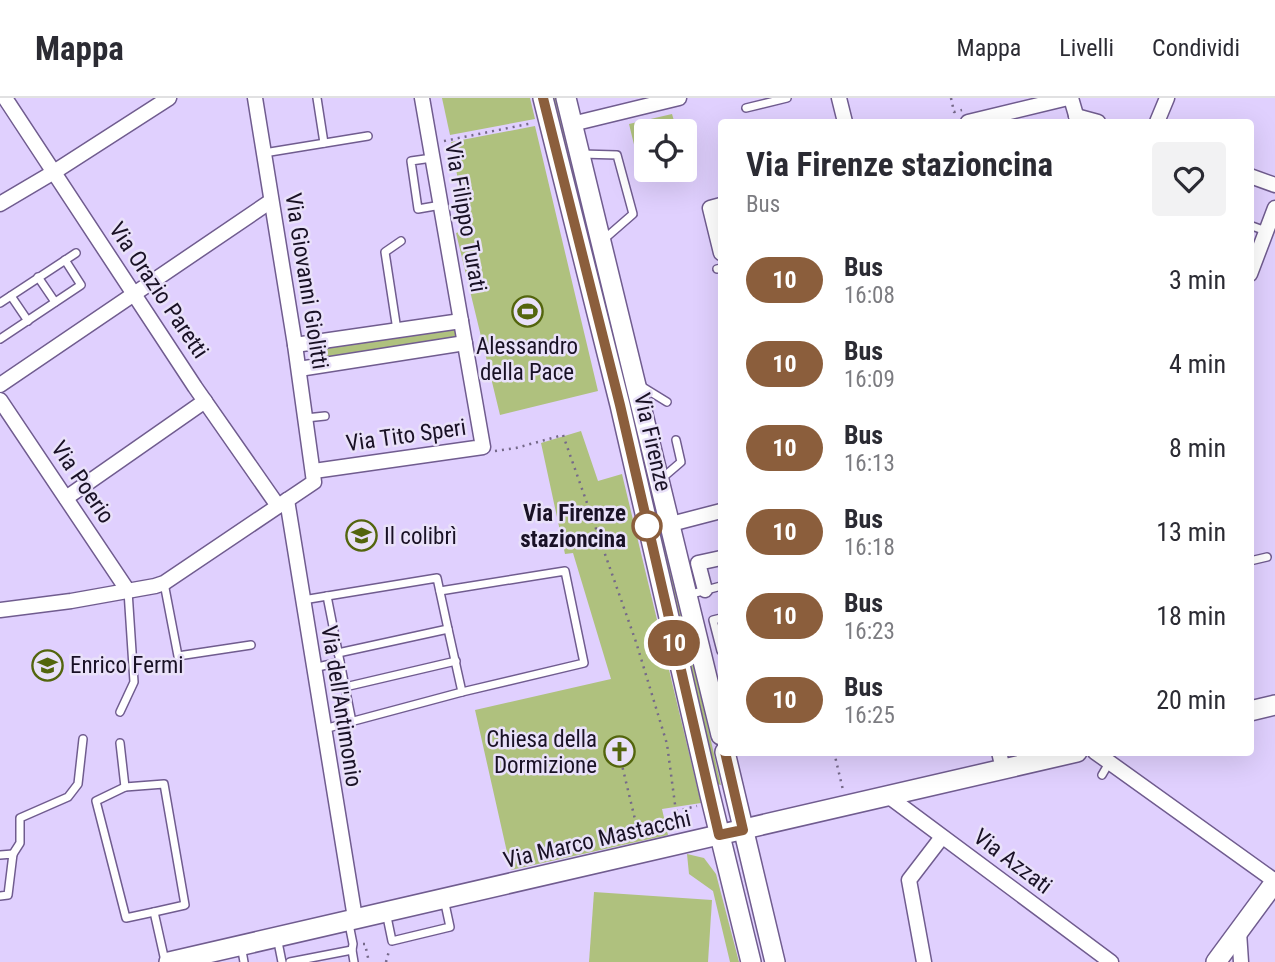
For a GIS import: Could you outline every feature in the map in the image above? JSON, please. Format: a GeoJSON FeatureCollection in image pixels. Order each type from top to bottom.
{"type":"FeatureCollection","features":[{"type":"Feature","properties":{"kind":"main road","name":"Via Firenze"},"geometry":{"type":"LineString","coordinates":[[543,98],[620,405],[751,962]]}},
{"type":"Feature","properties":{"kind":"main road","name":"Via Firenze"},"geometry":{"type":"LineString","coordinates":[[566,98],[671,524],[714,651],[718,699]]}},
{"type":"Feature","properties":{"kind":"main road"},"geometry":{"type":"LineString","coordinates":[[1254,710],[1275,705]]}},
{"type":"Feature","properties":{"kind":"main road"},"geometry":{"type":"LineString","coordinates":[[728,756],[775,962]]}},
{"type":"Feature","properties":{"kind":"main road","name":"Via Marco Mastacchi"},"geometry":{"type":"LineString","coordinates":[[167,962],[242,953],[277,936],[888,796],[1001,761],[1043,756]]}},
{"type":"Feature","properties":{"kind":"main road"},"geometry":{"type":"LineString","coordinates":[[1216,962],[1275,881]]}},
{"type":"Feature","properties":{"kind":"street","name":"Via Orazio Paretti"},"geometry":{"type":"LineString","coordinates":[[5,98],[135,294],[159,338],[283,503]]}},
{"type":"Feature","properties":{"kind":"street"},"geometry":{"type":"LineString","coordinates":[[0,204],[169,98]]}},
{"type":"Feature","properties":{"kind":"street","name":"Via Giovanni Giolitti"},"geometry":{"type":"LineString","coordinates":[[255,98],[314,471]]}},
{"type":"Feature","properties":{"kind":"street","name":"Via Filippo Turati"},"geometry":{"type":"LineString","coordinates":[[422,98],[465,343]]}},
{"type":"Feature","properties":{"kind":"street"},"geometry":{"type":"LineString","coordinates":[[839,98],[844,119]]}},
{"type":"Feature","properties":{"kind":"street"},"geometry":{"type":"LineString","coordinates":[[967,118],[1070,98],[1077,119]]}},
{"type":"Feature","properties":{"kind":"street"},"geometry":{"type":"LineString","coordinates":[[1158,119],[1167,98]]}},
{"type":"Feature","properties":{"kind":"street"},"geometry":{"type":"LineString","coordinates":[[572,124],[674,99]]}},
{"type":"Feature","properties":{"kind":"street"},"geometry":{"type":"LineString","coordinates":[[1254,178],[1275,186]]}},
{"type":"Feature","properties":{"kind":"street"},"geometry":{"type":"LineString","coordinates":[[0,385],[271,201]]}},
{"type":"Feature","properties":{"kind":"street"},"geometry":{"type":"LineString","coordinates":[[718,206],[710,208],[718,241]]}},
{"type":"Feature","properties":{"kind":"street"},"geometry":{"type":"LineString","coordinates":[[1254,254],[1259,228],[1275,208]]}},
{"type":"Feature","properties":{"kind":"street"},"geometry":{"type":"LineString","coordinates":[[295,345],[461,321]]}},
{"type":"Feature","properties":{"kind":"street"},"geometry":{"type":"LineString","coordinates":[[299,369],[465,343]]}},
{"type":"Feature","properties":{"kind":"street","name":"Via Tito Speri"},"geometry":{"type":"LineString","coordinates":[[314,471],[483,447],[465,343]]}},
{"type":"Feature","properties":{"kind":"street","name":"Via Poerio"},"geometry":{"type":"LineString","coordinates":[[0,400],[27,428],[66,498],[128,591]]}},
{"type":"Feature","properties":{"kind":"street"},"geometry":{"type":"LineString","coordinates":[[66,498],[205,401]]}},
{"type":"Feature","properties":{"kind":"street"},"geometry":{"type":"LineString","coordinates":[[0,610],[71,601],[164,583],[314,482],[314,471]]}},
{"type":"Feature","properties":{"kind":"street","name":"Via dell'Antimonio"},"geometry":{"type":"LineString","coordinates":[[283,503],[324,729],[351,919]]}},
{"type":"Feature","properties":{"kind":"street"},"geometry":{"type":"LineString","coordinates":[[671,524],[718,511]]}},
{"type":"Feature","properties":{"kind":"street"},"geometry":{"type":"LineString","coordinates":[[696,593],[698,563],[718,559]]}},
{"type":"Feature","properties":{"kind":"street"},"geometry":{"type":"LineString","coordinates":[[1097,756],[1105,769],[1275,881]]}},
{"type":"Feature","properties":{"kind":"street","name":"Via Azzati"},"geometry":{"type":"LineString","coordinates":[[888,796],[942,837],[1071,926],[1111,962]]}},
{"type":"Feature","properties":{"kind":"street"},"geometry":{"type":"LineString","coordinates":[[924,962],[908,880],[942,837]]}},
{"type":"Feature","properties":{"kind":"street"},"geometry":{"type":"LineString","coordinates":[[1239,932],[1241,962]]}},
{"type":"Feature","properties":{"kind":"lane"},"geometry":{"type":"LineString","coordinates":[[317,98],[324,143]]}},
{"type":"Feature","properties":{"kind":"lane"},"geometry":{"type":"LineString","coordinates":[[746,108],[787,98]]}},
{"type":"Feature","properties":{"kind":"lane"},"geometry":{"type":"LineString","coordinates":[[264,153],[368,136]]}},
{"type":"Feature","properties":{"kind":"lane"},"geometry":{"type":"LineString","coordinates":[[579,154],[617,155],[633,214],[601,242]]}},
{"type":"Feature","properties":{"kind":"lane"},"geometry":{"type":"LineString","coordinates":[[433,158],[411,161],[418,209],[441,205]]}},
{"type":"Feature","properties":{"kind":"lane"},"geometry":{"type":"LineString","coordinates":[[397,330],[385,251],[401,241]]}},
{"type":"Feature","properties":{"kind":"lane"},"geometry":{"type":"LineString","coordinates":[[0,303],[76,253]]}},
{"type":"Feature","properties":{"kind":"lane"},"geometry":{"type":"LineString","coordinates":[[0,339],[81,285],[65,260]]}},
{"type":"Feature","properties":{"kind":"lane"},"geometry":{"type":"LineString","coordinates":[[38,277],[55,302]]}},
{"type":"Feature","properties":{"kind":"lane"},"geometry":{"type":"LineString","coordinates":[[11,296],[28,321]]}},
{"type":"Feature","properties":{"kind":"lane"},"geometry":{"type":"LineString","coordinates":[[636,383],[667,402]]}},
{"type":"Feature","properties":{"kind":"lane"},"geometry":{"type":"LineString","coordinates":[[306,418],[325,416]]}},
{"type":"Feature","properties":{"kind":"lane"},"geometry":{"type":"LineString","coordinates":[[660,481],[681,462],[676,440]]}},
{"type":"Feature","properties":{"kind":"lane"},"geometry":{"type":"LineString","coordinates":[[1254,560],[1267,556]]}},
{"type":"Feature","properties":{"kind":"lane"},"geometry":{"type":"LineString","coordinates":[[324,729],[584,663],[565,571],[440,591]]}},
{"type":"Feature","properties":{"kind":"lane"},"geometry":{"type":"LineString","coordinates":[[302,601],[437,578],[462,692]]}},
{"type":"Feature","properties":{"kind":"lane"},"geometry":{"type":"LineString","coordinates":[[164,583],[178,656],[251,645]]}},
{"type":"Feature","properties":{"kind":"lane"},"geometry":{"type":"LineString","coordinates":[[696,593],[718,587]]}},
{"type":"Feature","properties":{"kind":"lane"},"geometry":{"type":"LineString","coordinates":[[120,712],[134,682],[128,591]]}},
{"type":"Feature","properties":{"kind":"lane"},"geometry":{"type":"LineString","coordinates":[[327,596],[352,722]]}},
{"type":"Feature","properties":{"kind":"lane"},"geometry":{"type":"LineString","coordinates":[[714,651],[713,620],[718,619]]}},
{"type":"Feature","properties":{"kind":"lane"},"geometry":{"type":"LineString","coordinates":[[313,668],[339,657],[448,629]]}},
{"type":"Feature","properties":{"kind":"lane"},"geometry":{"type":"LineString","coordinates":[[345,687],[456,661]]}},
{"type":"Feature","properties":{"kind":"lane"},"geometry":{"type":"LineString","coordinates":[[0,897],[8,895],[13,855],[20,843],[20,818],[68,797],[78,784],[83,738]]}},
{"type":"Feature","properties":{"kind":"lane"},"geometry":{"type":"LineString","coordinates":[[120,743],[125,787]]}},
{"type":"Feature","properties":{"kind":"lane"},"geometry":{"type":"LineString","coordinates":[[164,784],[185,905],[126,918],[96,801],[125,787],[164,784]]}},
{"type":"Feature","properties":{"kind":"lane"},"geometry":{"type":"LineString","coordinates":[[0,855],[13,855]]}},
{"type":"Feature","properties":{"kind":"lane"},"geometry":{"type":"LineString","coordinates":[[386,912],[392,941],[450,927],[444,899]]}},
{"type":"Feature","properties":{"kind":"lane"},"geometry":{"type":"LineString","coordinates":[[154,912],[167,962]]}},
{"type":"Feature","properties":{"kind":"lane"},"geometry":{"type":"LineString","coordinates":[[351,919],[354,962]]}},
{"type":"Feature","properties":{"kind":"lane"},"geometry":{"type":"LineString","coordinates":[[277,936],[282,962]]}},
{"type":"Feature","properties":{"kind":"lane"},"geometry":{"type":"LineString","coordinates":[[290,962],[352,950]]}},
{"type":"Feature","properties":{"kind":"path"},"geometry":{"type":"LineString","coordinates":[[951,98],[954,112],[967,118]]}},
{"type":"Feature","properties":{"kind":"path"},"geometry":{"type":"LineString","coordinates":[[430,143],[539,122]]}},
{"type":"Feature","properties":{"kind":"path"},"geometry":{"type":"LineString","coordinates":[[483,447],[487,446],[488,452],[516,448],[563,435],[640,654],[667,744],[679,833]]}},
{"type":"Feature","properties":{"kind":"path"},"geometry":{"type":"LineString","coordinates":[[835,756],[848,805]]}},
{"type":"Feature","properties":{"kind":"path"},"geometry":{"type":"LineString","coordinates":[[621,761],[643,853]]}},
{"type":"Feature","properties":{"kind":"path"},"geometry":{"type":"LineString","coordinates":[[676,811],[702,805]]}},
{"type":"Feature","properties":{"kind":"path"},"geometry":{"type":"LineString","coordinates":[[386,962],[392,941]]}},
{"type":"Feature","properties":{"kind":"green space"},"geometry":{"type":"Polygon","coordinates":[[[442,98],[530,98],[535,119],[450,135],[442,98]]]}},
{"type":"Feature","properties":{"kind":"green space"},"geometry":{"type":"Polygon","coordinates":[[[550,98],[559,98],[649,468],[721,785],[716,784],[550,98]]]}},
{"type":"Feature","properties":{"kind":"green space"},"geometry":{"type":"Polygon","coordinates":[[[672,114],[673,119],[650,119],[672,114]]]}},
{"type":"Feature","properties":{"kind":"green space"},"geometry":{"type":"Polygon","coordinates":[[[634,123],[634,145],[629,124],[634,123]]]}},
{"type":"Feature","properties":{"kind":"green space","name":"Alessandro della Pace"},"geometry":{"type":"Polygon","coordinates":[[[535,126],[598,391],[500,415],[456,233],[467,229],[451,142],[535,126]]]}},
{"type":"Feature","properties":{"kind":"green space"},"geometry":{"type":"Polygon","coordinates":[[[463,328],[464,341],[403,348],[401,346],[319,365],[312,356],[313,348],[349,334],[463,328]]]}},
{"type":"Feature","properties":{"kind":"green space"},"geometry":{"type":"Polygon","coordinates":[[[581,431],[598,481],[622,474],[701,803],[662,809],[668,835],[511,870],[475,710],[611,679],[573,553],[565,554],[541,443],[581,431]]]}},
{"type":"Feature","properties":{"kind":"green space"},"geometry":{"type":"Polygon","coordinates":[[[687,854],[704,858],[716,874],[739,962],[730,962],[713,891],[689,874],[687,854]]]}},
{"type":"Feature","properties":{"kind":"green space"},"geometry":{"type":"Polygon","coordinates":[[[594,892],[712,900],[708,962],[589,962],[594,892]]]}},
{"type":"Feature","properties":{"kind":"bus line","name":"10"},"geometry":{"type":"LineString","coordinates":[[543,98],[620,405],[719,835],[743,830],[726,756]]}},
{"type":"Feature","properties":{"kind":"place","name":"Alessandro della Pace"},"geometry":{"type":"Point","coordinates":[527,312]}},
{"type":"Feature","properties":{"kind":"place","name":"Via Firenze stazioncina"},"geometry":{"type":"Point","coordinates":[647,526]}},
{"type":"Feature","properties":{"kind":"place","name":"Il colibrì"},"geometry":{"type":"Point","coordinates":[361,536]}},
{"type":"Feature","properties":{"kind":"place","name":"Enrico Fermi"},"geometry":{"type":"Point","coordinates":[47,665]}},
{"type":"Feature","properties":{"kind":"place","name":"Chiesa della Dormizione"},"geometry":{"type":"Point","coordinates":[620,752]}}]}
